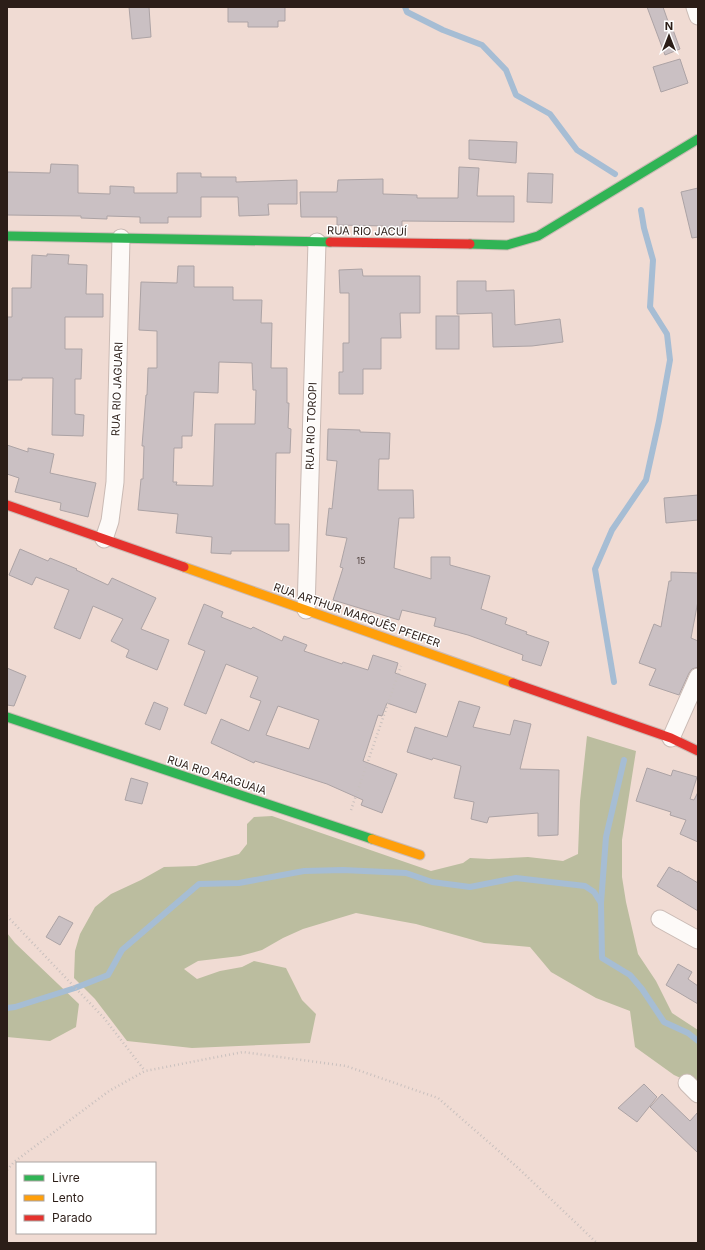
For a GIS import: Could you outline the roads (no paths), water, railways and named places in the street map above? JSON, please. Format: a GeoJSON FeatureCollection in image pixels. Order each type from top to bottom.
{"type":"FeatureCollection","features":[{"type":"Feature","properties":{"kind":"street"},"geometry":{"type":"LineString","coordinates":[[695,7],[698,16]]}},
{"type":"Feature","properties":{"kind":"street","name":"RUA RIO JACUÍ"},"geometry":{"type":"LineString","coordinates":[[7,236],[506,245],[538,236],[698,139]]}},
{"type":"Feature","properties":{"kind":"street","name":"RUA RIO JAGUARI"},"geometry":{"type":"LineString","coordinates":[[104,539],[110,521],[115,482],[121,238]]}},
{"type":"Feature","properties":{"kind":"street","name":"RUA RIO TOROPI"},"geometry":{"type":"LineString","coordinates":[[306,610],[317,242]]}},
{"type":"Feature","properties":{"kind":"street","name":"RUA ARTHUR MARQUÊS PFEIFER"},"geometry":{"type":"LineString","coordinates":[[7,505],[672,738],[698,750]]}},
{"type":"Feature","properties":{"kind":"street"},"geometry":{"type":"LineString","coordinates":[[672,738],[698,677]]}},
{"type":"Feature","properties":{"kind":"street","name":"RUA RIO ARAGUAIA"},"geometry":{"type":"LineString","coordinates":[[7,717],[420,855]]}},
{"type":"Feature","properties":{"kind":"street"},"geometry":{"type":"LineString","coordinates":[[660,919],[698,940]]}},
{"type":"Feature","properties":{"kind":"waterway"},"geometry":{"type":"LineString","coordinates":[[405,7],[407,12],[443,30],[482,45],[506,70],[516,95],[550,114],[577,150],[615,174]]}},
{"type":"Feature","properties":{"kind":"waterway"},"geometry":{"type":"LineString","coordinates":[[614,682],[595,569],[612,530],[646,480],[670,360],[667,334],[650,307],[653,260],[644,228],[641,210]]}},
{"type":"Feature","properties":{"kind":"waterway"},"geometry":{"type":"LineString","coordinates":[[601,903],[606,837],[624,760]]}},
{"type":"Feature","properties":{"kind":"waterway"},"geometry":{"type":"LineString","coordinates":[[7,1008],[15,1007],[75,988],[108,975],[122,950],[199,884],[239,883],[304,871],[343,870],[406,873],[432,882],[470,887],[516,878],[585,886],[594,892],[601,903],[602,958],[630,975],[642,989],[664,1022],[688,1033],[698,1041]]}}]}
